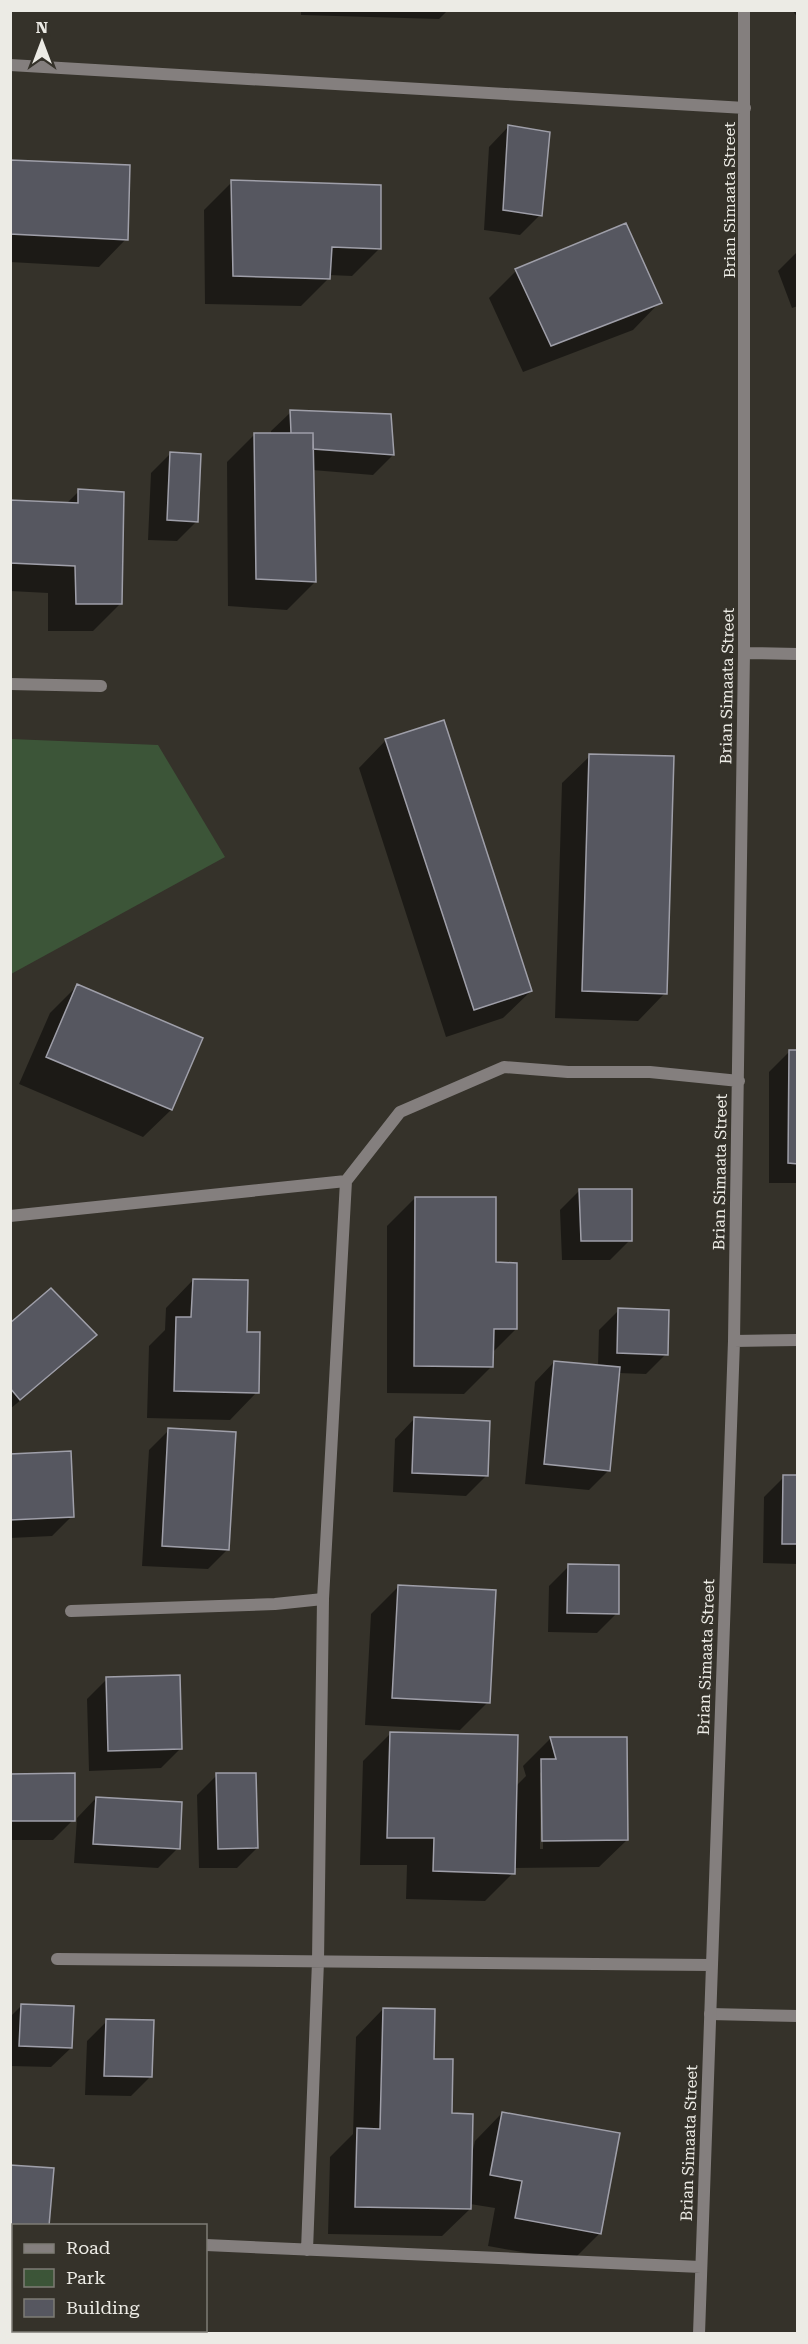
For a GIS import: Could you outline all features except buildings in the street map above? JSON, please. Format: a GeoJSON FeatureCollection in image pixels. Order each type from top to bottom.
{"type":"FeatureCollection","features":[{"type":"Feature","properties":{"kind":"street","name":"Brian Simaata Street"},"geometry":{"type":"LineString","coordinates":[[699,2334],[734,1341],[744,653],[744,10]]}},
{"type":"Feature","properties":{"kind":"street"},"geometry":{"type":"LineString","coordinates":[[10,64],[745,108]]}},
{"type":"Feature","properties":{"kind":"street"},"geometry":{"type":"LineString","coordinates":[[744,653],[798,654]]}},
{"type":"Feature","properties":{"kind":"street"},"geometry":{"type":"LineString","coordinates":[[10,684],[101,686]]}},
{"type":"Feature","properties":{"kind":"street"},"geometry":{"type":"LineString","coordinates":[[307,2250],[318,1961],[322,1599],[346,1181],[400,1113],[504,1067],[568,1071],[650,1071],[739,1081]]}},
{"type":"Feature","properties":{"kind":"street"},"geometry":{"type":"LineString","coordinates":[[10,1216],[346,1181]]}},
{"type":"Feature","properties":{"kind":"street"},"geometry":{"type":"LineString","coordinates":[[734,1341],[798,1340]]}},
{"type":"Feature","properties":{"kind":"street"},"geometry":{"type":"LineString","coordinates":[[71,1611],[274,1604],[322,1599]]}},
{"type":"Feature","properties":{"kind":"street"},"geometry":{"type":"LineString","coordinates":[[57,1959],[711,1965]]}},
{"type":"Feature","properties":{"kind":"street"},"geometry":{"type":"LineString","coordinates":[[710,2014],[798,2016]]}},
{"type":"Feature","properties":{"kind":"street"},"geometry":{"type":"LineString","coordinates":[[207,2245],[701,2267]]}},
{"type":"Feature","properties":{"kind":"green space"},"geometry":{"type":"Polygon","coordinates":[[[11,739],[158,745],[225,857],[11,974],[11,739]]]}}]}
